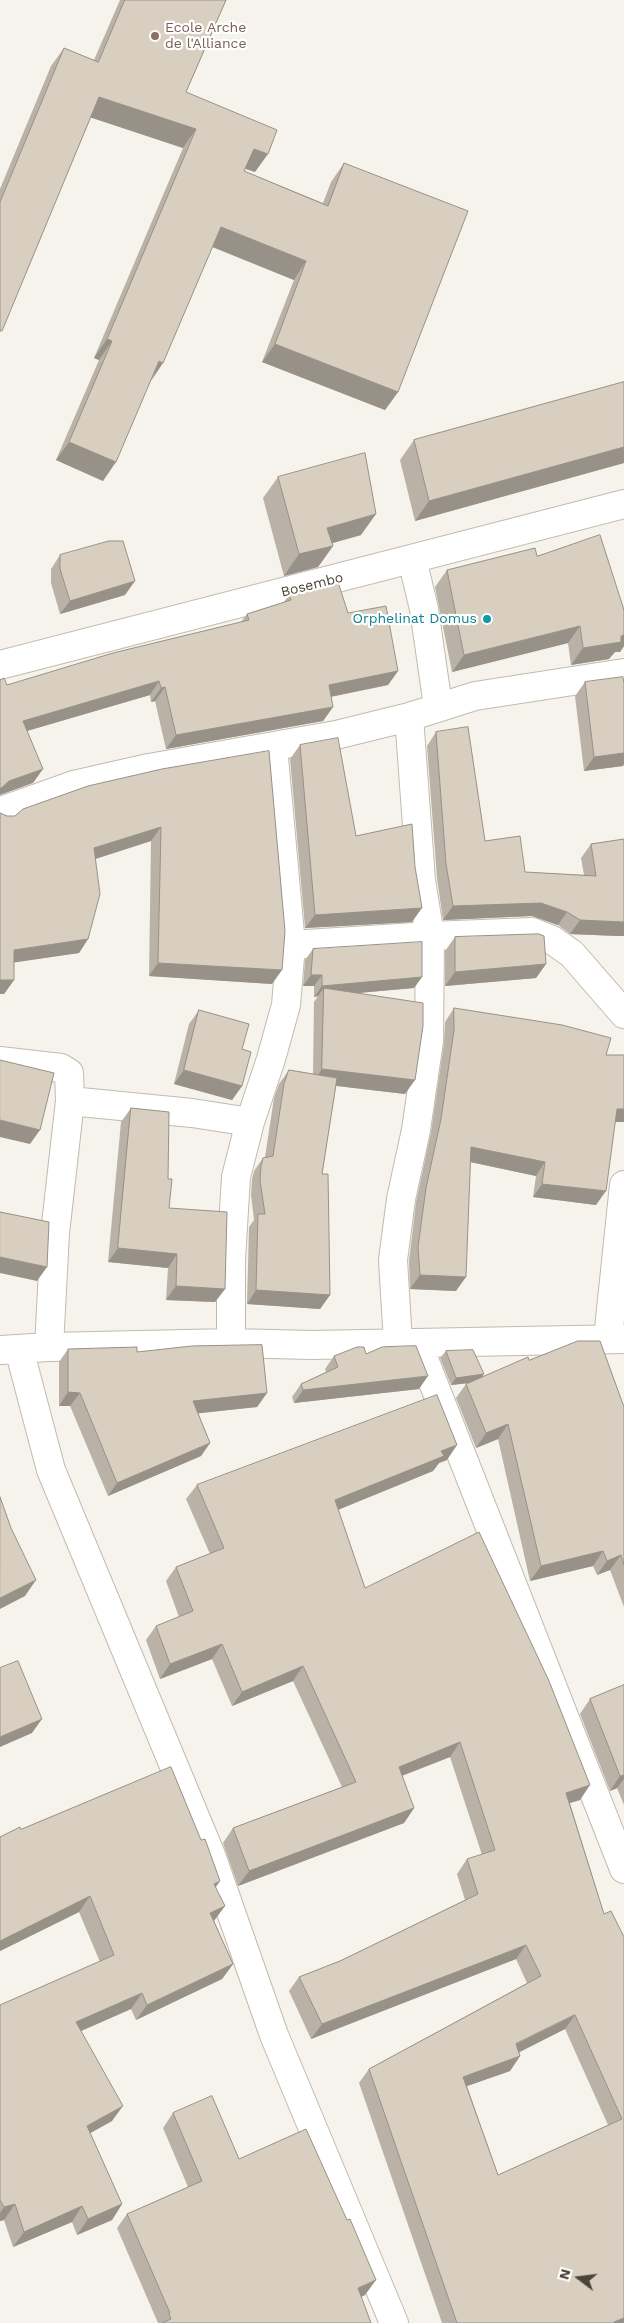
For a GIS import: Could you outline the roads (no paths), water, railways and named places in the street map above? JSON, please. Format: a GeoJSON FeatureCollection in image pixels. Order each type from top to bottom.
{"type":"FeatureCollection","features":[{"type":"Feature","properties":{"kind":"street","name":"Bosembo"},"geometry":{"type":"LineString","coordinates":[[0,665],[624,504]]}},
{"type":"Feature","properties":{"kind":"street"},"geometry":{"type":"LineString","coordinates":[[412,559],[424,609],[438,706]]}},
{"type":"Feature","properties":{"kind":"street"},"geometry":{"type":"LineString","coordinates":[[0,815],[4,810],[74,785],[150,768],[336,735],[409,717],[438,706],[475,696],[624,674]]}},
{"type":"Feature","properties":{"kind":"street"},"geometry":{"type":"LineString","coordinates":[[409,717],[421,880],[430,936],[430,1041],[416,1130],[401,1199],[393,1260],[408,1344],[624,1868]]}},
{"type":"Feature","properties":{"kind":"street"},"geometry":{"type":"LineString","coordinates":[[231,1343],[231,1260],[236,1177],[250,1122],[271,1059],[286,1005],[291,945],[274,747]]}},
{"type":"Feature","properties":{"kind":"street"},"geometry":{"type":"LineString","coordinates":[[291,945],[532,932],[552,940],[572,954],[624,1014]]}},
{"type":"Feature","properties":{"kind":"street"},"geometry":{"type":"LineString","coordinates":[[0,1061],[61,1068],[68,1073],[70,1101],[55,1233],[49,1346]]}},
{"type":"Feature","properties":{"kind":"street"},"geometry":{"type":"LineString","coordinates":[[70,1101],[184,1112],[250,1122]]}},
{"type":"Feature","properties":{"kind":"street"},"geometry":{"type":"LineString","coordinates":[[394,2323],[274,2034],[211,1855],[51,1470],[10,1350],[49,1346],[231,1343],[408,1344],[616,1339],[624,1185]]}},
{"type":"Feature","properties":{"kind":"place","name":"Ecole Arche de l'Alliance"},"geometry":{"type":"Point","coordinates":[155,36]}},
{"type":"Feature","properties":{"kind":"place","name":"Orphelinat Domus"},"geometry":{"type":"Point","coordinates":[487,619]}}]}
